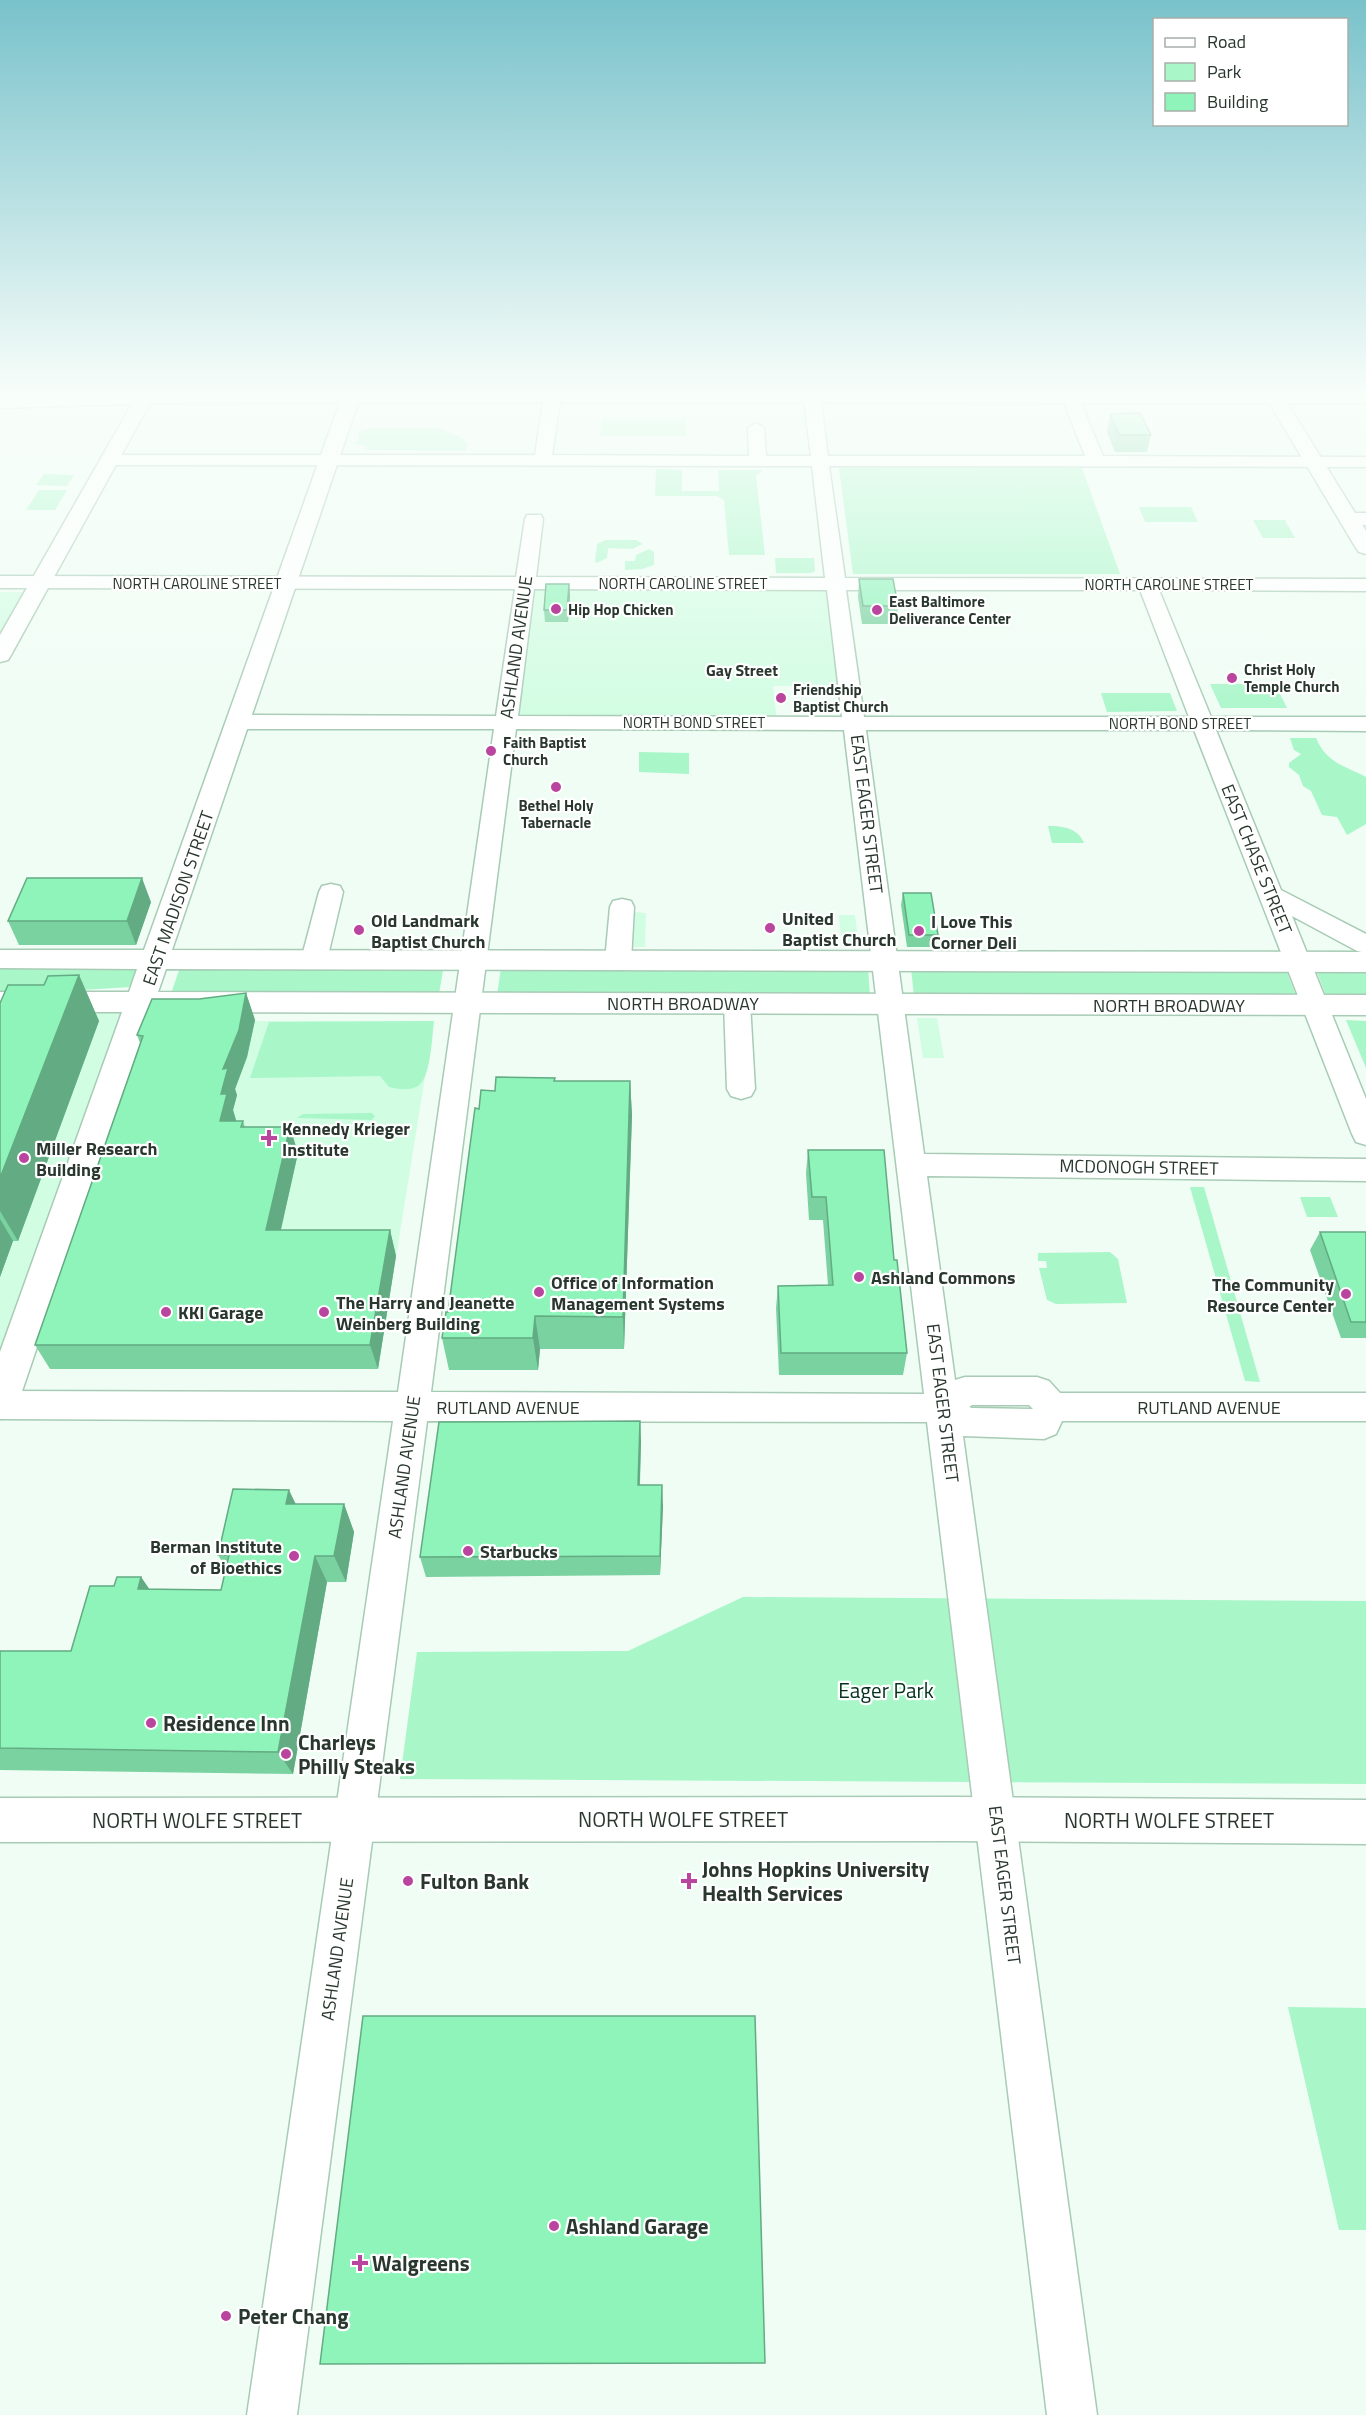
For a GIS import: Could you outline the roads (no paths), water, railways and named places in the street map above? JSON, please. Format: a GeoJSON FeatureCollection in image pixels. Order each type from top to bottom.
{"type":"FeatureCollection","features":[{"type":"Feature","properties":{"kind":"main road"},"geometry":{"type":"LineString","coordinates":[[0,655],[84,504]]}},
{"type":"Feature","properties":{"kind":"main road","name":"EAST MADISON STREET"},"geometry":{"type":"LineString","coordinates":[[0,1404],[314,504]]}},
{"type":"Feature","properties":{"kind":"main road"},"geometry":{"type":"LineString","coordinates":[[1345,504],[1357,519],[1366,548]]}},
{"type":"Feature","properties":{"kind":"main road"},"geometry":{"type":"LineString","coordinates":[[0,959],[1366,962]]}},
{"type":"Feature","properties":{"kind":"main road","name":"NORTH BROADWAY"},"geometry":{"type":"LineString","coordinates":[[0,1002],[1366,1005]]}},
{"type":"Feature","properties":{"kind":"main road","name":"NORTH WOLFE STREET"},"geometry":{"type":"LineString","coordinates":[[0,1820],[996,1819],[1366,1822]]}},
{"type":"Feature","properties":{"kind":"street","name":"EAST EAGER STREET"},"geometry":{"type":"LineString","coordinates":[[826,504],[1072,2415]]}},
{"type":"Feature","properties":{"kind":"street","name":"ASHLAND AVENUE"},"geometry":{"type":"LineString","coordinates":[[272,2415],[534,519]]}},
{"type":"Feature","properties":{"kind":"street","name":"NORTH CAROLINE STREET"},"geometry":{"type":"LineString","coordinates":[[0,582],[1366,585]]}},
{"type":"Feature","properties":{"kind":"street","name":"EAST CHASE STREET"},"geometry":{"type":"LineString","coordinates":[[1147,584],[1366,1134]]}},
{"type":"Feature","properties":{"kind":"street","name":"NORTH BOND STREET"},"geometry":{"type":"LineString","coordinates":[[239,722],[1366,724]]}},
{"type":"Feature","properties":{"kind":"street"},"geometry":{"type":"LineString","coordinates":[[314,960],[331,892]]}},
{"type":"Feature","properties":{"kind":"street"},"geometry":{"type":"LineString","coordinates":[[1271,895],[1366,945]]}},
{"type":"Feature","properties":{"kind":"street"},"geometry":{"type":"LineString","coordinates":[[618,961],[622,907]]}},
{"type":"Feature","properties":{"kind":"street"},"geometry":{"type":"LineString","coordinates":[[737,1003],[741,1089]]}},
{"type":"Feature","properties":{"kind":"street","name":"MCDONOGH STREET"},"geometry":{"type":"LineString","coordinates":[[912,1165],[1366,1170]]}},
{"type":"Feature","properties":{"kind":"street","name":"RUTLAND AVENUE"},"geometry":{"type":"LineString","coordinates":[[0,1404],[944,1408],[966,1423],[1044,1424],[1052,1407],[1366,1407]]}},
{"type":"Feature","properties":{"kind":"place","name":"Hip Hop Chicken"},"geometry":{"type":"Point","coordinates":[556,609]}},
{"type":"Feature","properties":{"kind":"place","name":"East Baltimore Deliverance Center"},"geometry":{"type":"Point","coordinates":[877,610]}},
{"type":"Feature","properties":{"kind":"place","name":"Christ Holy Temple Church"},"geometry":{"type":"Point","coordinates":[1232,678]}},
{"type":"Feature","properties":{"kind":"place","name":"Friendship Baptist Church"},"geometry":{"type":"Point","coordinates":[781,698]}},
{"type":"Feature","properties":{"kind":"place","name":"Faith Baptist Church"},"geometry":{"type":"Point","coordinates":[491,751]}},
{"type":"Feature","properties":{"kind":"place","name":"Bethel Holy Tabernacle"},"geometry":{"type":"Point","coordinates":[556,787]}},
{"type":"Feature","properties":{"kind":"place","name":"United Baptist Church"},"geometry":{"type":"Point","coordinates":[770,928]}},
{"type":"Feature","properties":{"kind":"place","name":"Old Landmark Baptist Church"},"geometry":{"type":"Point","coordinates":[359,930]}},
{"type":"Feature","properties":{"kind":"place","name":"I Love This Corner Deli"},"geometry":{"type":"Point","coordinates":[919,931]}},
{"type":"Feature","properties":{"kind":"place","name":"Kennedy Krieger Institute"},"geometry":{"type":"Point","coordinates":[269,1138]}},
{"type":"Feature","properties":{"kind":"place","name":"Miller Research Building"},"geometry":{"type":"Point","coordinates":[24,1158]}},
{"type":"Feature","properties":{"kind":"place","name":"Ashland Commons"},"geometry":{"type":"Point","coordinates":[859,1277]}},
{"type":"Feature","properties":{"kind":"place","name":"Office of Information Management Systems"},"geometry":{"type":"Point","coordinates":[539,1292]}},
{"type":"Feature","properties":{"kind":"place","name":"The Community Resource Center"},"geometry":{"type":"Point","coordinates":[1346,1294]}},
{"type":"Feature","properties":{"kind":"place","name":"KKI Garage"},"geometry":{"type":"Point","coordinates":[166,1312]}},
{"type":"Feature","properties":{"kind":"place","name":"The Harry and Jeanette Weinberg Building"},"geometry":{"type":"Point","coordinates":[324,1312]}},
{"type":"Feature","properties":{"kind":"place","name":"Starbucks"},"geometry":{"type":"Point","coordinates":[468,1551]}},
{"type":"Feature","properties":{"kind":"place","name":"Berman Institute of Bioethics"},"geometry":{"type":"Point","coordinates":[294,1556]}},
{"type":"Feature","properties":{"kind":"place","name":"Residence Inn"},"geometry":{"type":"Point","coordinates":[151,1723]}},
{"type":"Feature","properties":{"kind":"place","name":"Charleys Philly Steaks"},"geometry":{"type":"Point","coordinates":[286,1754]}},
{"type":"Feature","properties":{"kind":"place","name":"Fulton Bank"},"geometry":{"type":"Point","coordinates":[408,1881]}},
{"type":"Feature","properties":{"kind":"place","name":"Johns Hopkins University Health Services"},"geometry":{"type":"Point","coordinates":[689,1881]}},
{"type":"Feature","properties":{"kind":"place","name":"Ashland Garage"},"geometry":{"type":"Point","coordinates":[554,2226]}},
{"type":"Feature","properties":{"kind":"place","name":"Walgreens"},"geometry":{"type":"Point","coordinates":[360,2263]}},
{"type":"Feature","properties":{"kind":"place","name":"Peter Chang"},"geometry":{"type":"Point","coordinates":[226,2316]}},
{"type":"Feature","properties":{"kind":"district","name":"Gay Street"},"geometry":{"type":"Point","coordinates":[742,670]}},
{"type":"Feature","properties":{"kind":"park label","name":"Eager Park"},"geometry":{"type":"Point","coordinates":[886,1690]}}]}
